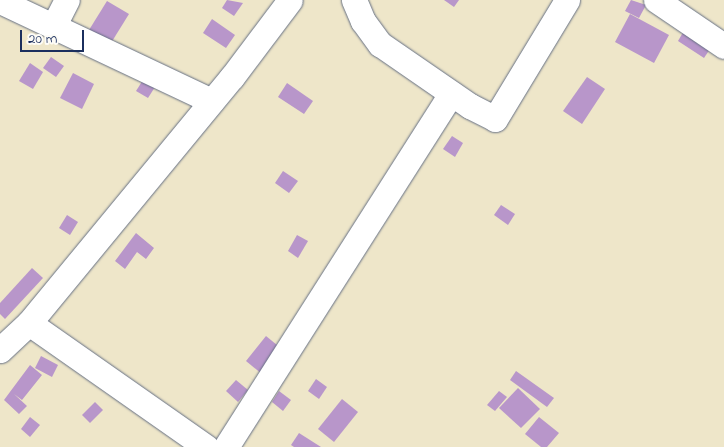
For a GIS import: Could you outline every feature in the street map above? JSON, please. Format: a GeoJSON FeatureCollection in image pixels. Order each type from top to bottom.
{"type":"FeatureCollection","features":[{"type":"Feature","properties":{"kind":"street"},"geometry":{"type":"LineString","coordinates":[[54,25],[67,0]]}},
{"type":"Feature","properties":{"kind":"street"},"geometry":{"type":"LineString","coordinates":[[0,350],[29,323],[212,101],[290,0]]}},
{"type":"Feature","properties":{"kind":"street"},"geometry":{"type":"LineString","coordinates":[[354,0],[364,21],[380,44],[451,94],[495,118],[567,0]]}},
{"type":"Feature","properties":{"kind":"street"},"geometry":{"type":"LineString","coordinates":[[656,0],[724,46]]}},
{"type":"Feature","properties":{"kind":"street"},"geometry":{"type":"LineString","coordinates":[[0,1],[212,101]]}},
{"type":"Feature","properties":{"kind":"street"},"geometry":{"type":"LineString","coordinates":[[226,447],[451,94]]}},
{"type":"Feature","properties":{"kind":"street"},"geometry":{"type":"LineString","coordinates":[[29,323],[206,447]]}},
{"type":"Feature","properties":{"kind":"building"},"geometry":{"type":"Polygon","coordinates":[[[227,0],[243,3],[234,16],[222,8],[227,0]]]}},
{"type":"Feature","properties":{"kind":"building"},"geometry":{"type":"Polygon","coordinates":[[[444,0],[459,0],[454,7],[444,0]]]}},
{"type":"Feature","properties":{"kind":"building"},"geometry":{"type":"Polygon","coordinates":[[[631,0],[646,5],[639,18],[625,11],[631,0]]]}},
{"type":"Feature","properties":{"kind":"building"},"geometry":{"type":"Polygon","coordinates":[[[107,1],[129,14],[111,43],[89,30],[107,1]]]}},
{"type":"Feature","properties":{"kind":"building"},"geometry":{"type":"Polygon","coordinates":[[[630,14],[669,35],[654,63],[615,42],[630,14]]]}},
{"type":"Feature","properties":{"kind":"building"},"geometry":{"type":"Polygon","coordinates":[[[212,19],[235,35],[226,48],[203,33],[212,19]]]}},
{"type":"Feature","properties":{"kind":"building"},"geometry":{"type":"Polygon","coordinates":[[[685,29],[712,46],[704,58],[678,41],[685,29]]]}},
{"type":"Feature","properties":{"kind":"building"},"geometry":{"type":"Polygon","coordinates":[[[51,57],[64,66],[56,77],[43,68],[51,57]]]}},
{"type":"Feature","properties":{"kind":"building"},"geometry":{"type":"Polygon","coordinates":[[[30,63],[43,72],[33,89],[19,81],[30,63]]]}},
{"type":"Feature","properties":{"kind":"building"},"geometry":{"type":"Polygon","coordinates":[[[73,73],[94,84],[82,109],[60,98],[73,73]]]}},
{"type":"Feature","properties":{"kind":"building"},"geometry":{"type":"Polygon","coordinates":[[[587,77],[605,89],[582,124],[563,111],[587,77]]]}},
{"type":"Feature","properties":{"kind":"building"},"geometry":{"type":"Polygon","coordinates":[[[143,80],[155,87],[148,98],[136,91],[143,80]]]}},
{"type":"Feature","properties":{"kind":"building"},"geometry":{"type":"Polygon","coordinates":[[[287,83],[313,101],[304,114],[278,97],[287,83]]]}},
{"type":"Feature","properties":{"kind":"building"},"geometry":{"type":"Polygon","coordinates":[[[452,136],[463,143],[455,157],[443,149],[452,136]]]}},
{"type":"Feature","properties":{"kind":"building"},"geometry":{"type":"Polygon","coordinates":[[[283,171],[298,181],[289,193],[275,183],[283,171]]]}},
{"type":"Feature","properties":{"kind":"building"},"geometry":{"type":"Polygon","coordinates":[[[501,205],[515,214],[508,225],[494,215],[501,205]]]}},
{"type":"Feature","properties":{"kind":"building"},"geometry":{"type":"Polygon","coordinates":[[[67,215],[78,222],[70,235],[59,228],[67,215]]]}},
{"type":"Feature","properties":{"kind":"building"},"geometry":{"type":"Polygon","coordinates":[[[136,233],[154,248],[146,259],[137,252],[125,269],[115,261],[136,233]]]}},
{"type":"Feature","properties":{"kind":"building"},"geometry":{"type":"Polygon","coordinates":[[[297,235],[308,241],[298,258],[288,251],[297,235]]]}},
{"type":"Feature","properties":{"kind":"building"},"geometry":{"type":"Polygon","coordinates":[[[32,268],[43,278],[5,319],[0,314],[0,303],[32,268]]]}},
{"type":"Feature","properties":{"kind":"building"},"geometry":{"type":"Polygon","coordinates":[[[266,336],[288,354],[268,379],[246,361],[266,336]]]}},
{"type":"Feature","properties":{"kind":"building"},"geometry":{"type":"Polygon","coordinates":[[[41,356],[58,365],[52,377],[35,368],[41,356]]]}},
{"type":"Feature","properties":{"kind":"building"},"geometry":{"type":"Polygon","coordinates":[[[30,365],[42,375],[22,400],[14,394],[27,406],[19,414],[4,400],[30,365]]]}},
{"type":"Feature","properties":{"kind":"building"},"geometry":{"type":"Polygon","coordinates":[[[516,371],[554,398],[547,407],[510,380],[516,371]]]}},
{"type":"Feature","properties":{"kind":"building"},"geometry":{"type":"Polygon","coordinates":[[[316,379],[327,387],[319,399],[308,391],[316,379]]]}},
{"type":"Feature","properties":{"kind":"building"},"geometry":{"type":"Polygon","coordinates":[[[236,380],[248,390],[238,402],[226,391],[236,380]]]}},
{"type":"Feature","properties":{"kind":"building"},"geometry":{"type":"Polygon","coordinates":[[[518,388],[540,409],[521,428],[499,408],[518,388]]]}},
{"type":"Feature","properties":{"kind":"building"},"geometry":{"type":"Polygon","coordinates":[[[279,391],[291,400],[283,411],[272,402],[279,391]]]}},
{"type":"Feature","properties":{"kind":"building"},"geometry":{"type":"Polygon","coordinates":[[[499,391],[507,397],[495,411],[487,405],[499,391]]]}},
{"type":"Feature","properties":{"kind":"building"},"geometry":{"type":"Polygon","coordinates":[[[342,399],[358,412],[334,442],[318,429],[342,399]]]}},
{"type":"Feature","properties":{"kind":"building"},"geometry":{"type":"Polygon","coordinates":[[[95,402],[103,410],[90,423],[82,415],[95,402]]]}},
{"type":"Feature","properties":{"kind":"building"},"geometry":{"type":"Polygon","coordinates":[[[30,417],[40,425],[30,437],[21,429],[30,417]]]}},
{"type":"Feature","properties":{"kind":"building"},"geometry":{"type":"Polygon","coordinates":[[[539,417],[559,433],[547,447],[541,447],[525,434],[539,417]]]}},
{"type":"Feature","properties":{"kind":"building"},"geometry":{"type":"Polygon","coordinates":[[[299,433],[321,447],[294,447],[291,445],[299,433]]]}}]}
